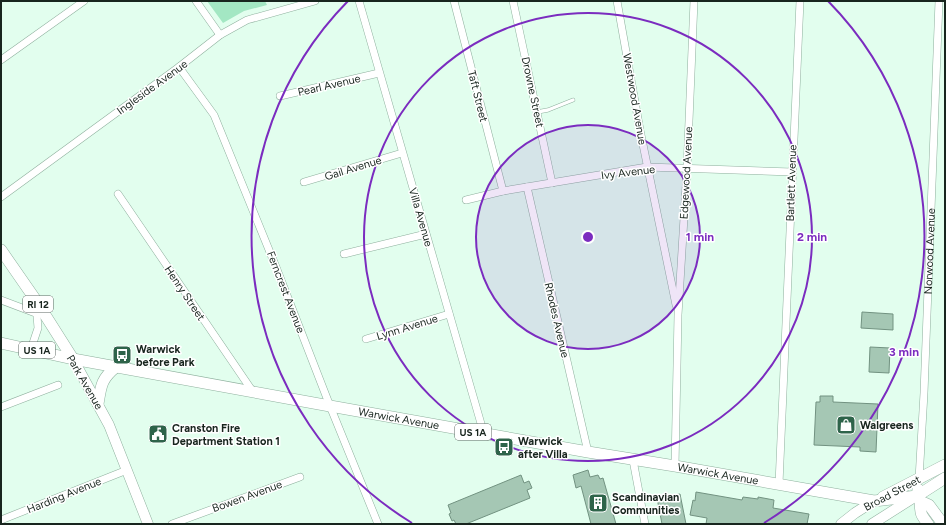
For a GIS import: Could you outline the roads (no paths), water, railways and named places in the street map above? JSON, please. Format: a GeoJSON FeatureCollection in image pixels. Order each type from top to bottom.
{"type":"FeatureCollection","features":[{"type":"Feature","properties":{"kind":"main road","name":"Park Avenue"},"geometry":{"type":"LineString","coordinates":[[1,250],[35,299],[73,359],[98,404],[109,425],[148,524]]}},
{"type":"Feature","properties":{"kind":"main road","name":"Warwick Avenue"},"geometry":{"type":"LineString","coordinates":[[1,343],[73,359],[484,434],[874,501],[918,498]]}},
{"type":"Feature","properties":{"kind":"main road"},"geometry":{"type":"LineString","coordinates":[[98,404],[101,385],[106,375],[116,367]]}},
{"type":"Feature","properties":{"kind":"main road","name":"Broad Street"},"geometry":{"type":"LineString","coordinates":[[841,524],[874,501],[945,465]]}},
{"type":"Feature","properties":{"kind":"main road","name":"Broad Street"},"geometry":{"type":"LineString","coordinates":[[872,524],[918,498],[945,478]]}},
{"type":"Feature","properties":{"kind":"main road","name":"Norwood Avenue"},"geometry":{"type":"LineString","coordinates":[[919,479],[918,498],[920,512],[928,524]]}},
{"type":"Feature","properties":{"kind":"main road"},"geometry":{"type":"LineString","coordinates":[[918,498],[929,505],[943,524]]}},
{"type":"Feature","properties":{"kind":"street"},"geometry":{"type":"LineString","coordinates":[[1,60],[84,1]]}},
{"type":"Feature","properties":{"kind":"street"},"geometry":{"type":"LineString","coordinates":[[196,1],[220,35]]}},
{"type":"Feature","properties":{"kind":"street","name":"Ingleside Avenue"},"geometry":{"type":"LineString","coordinates":[[1,197],[179,67],[220,35],[247,20],[315,1]]}},
{"type":"Feature","properties":{"kind":"street","name":"Villa Avenue"},"geometry":{"type":"LineString","coordinates":[[359,1],[484,434]]}},
{"type":"Feature","properties":{"kind":"street","name":"Taft Street"},"geometry":{"type":"LineString","coordinates":[[454,1],[503,191]]}},
{"type":"Feature","properties":{"kind":"street","name":"Drowne Street"},"geometry":{"type":"LineString","coordinates":[[513,1],[552,183]]}},
{"type":"Feature","properties":{"kind":"street","name":"Westwood Avenue"},"geometry":{"type":"LineString","coordinates":[[617,1],[647,167],[678,315]]}},
{"type":"Feature","properties":{"kind":"street","name":"Edgewood Avenue"},"geometry":{"type":"LineString","coordinates":[[675,466],[678,315],[687,169],[694,1]]}},
{"type":"Feature","properties":{"kind":"street","name":"Bartlett Avenue"},"geometry":{"type":"LineString","coordinates":[[779,484],[800,1]]}},
{"type":"Feature","properties":{"kind":"street","name":"Norwood Avenue"},"geometry":{"type":"LineString","coordinates":[[919,479],[924,393],[939,1]]}},
{"type":"Feature","properties":{"kind":"street","name":"Ferncrest Avenue"},"geometry":{"type":"LineString","coordinates":[[179,67],[214,115],[378,524]]}},
{"type":"Feature","properties":{"kind":"street","name":"Pearl Avenue"},"geometry":{"type":"LineString","coordinates":[[280,96],[379,73]]}},
{"type":"Feature","properties":{"kind":"street","name":"Gail Avenue"},"geometry":{"type":"LineString","coordinates":[[304,182],[402,153]]}},
{"type":"Feature","properties":{"kind":"street","name":"Ivy Avenue"},"geometry":{"type":"LineString","coordinates":[[466,200],[503,191],[647,167],[792,172]]}},
{"type":"Feature","properties":{"kind":"street","name":"Rhodes Avenue"},"geometry":{"type":"LineString","coordinates":[[527,187],[588,452]]}},
{"type":"Feature","properties":{"kind":"street","name":"Henry Street"},"geometry":{"type":"LineString","coordinates":[[118,194],[253,392]]}},
{"type":"Feature","properties":{"kind":"street"},"geometry":{"type":"LineString","coordinates":[[344,254],[426,234]]}},
{"type":"Feature","properties":{"kind":"street"},"geometry":{"type":"LineString","coordinates":[[31,349],[38,328],[38,314],[35,299]]}},
{"type":"Feature","properties":{"kind":"street"},"geometry":{"type":"LineString","coordinates":[[1,300],[38,314]]}},
{"type":"Feature","properties":{"kind":"street","name":"Lynn Avenue"},"geometry":{"type":"LineString","coordinates":[[366,340],[449,314]]}},
{"type":"Feature","properties":{"kind":"street"},"geometry":{"type":"LineString","coordinates":[[1,407],[58,385]]}},
{"type":"Feature","properties":{"kind":"street"},"geometry":{"type":"LineString","coordinates":[[633,460],[644,524]]}},
{"type":"Feature","properties":{"kind":"street","name":"Harding Avenue"},"geometry":{"type":"LineString","coordinates":[[1,520],[127,470]]}},
{"type":"Feature","properties":{"kind":"street","name":"Bowen Avenue"},"geometry":{"type":"LineString","coordinates":[[172,524],[300,477]]}},
{"type":"Feature","properties":{"kind":"lane"},"geometry":{"type":"LineString","coordinates":[[537,112],[548,110],[573,100]]}},
{"type":"Feature","properties":{"kind":"place","name":"Warwick before Park"},"geometry":{"type":"Point","coordinates":[122,355]}},
{"type":"Feature","properties":{"kind":"place","name":"Walgreens"},"geometry":{"type":"Point","coordinates":[846,425]}},
{"type":"Feature","properties":{"kind":"place","name":"Cranston Fire Department Station 1"},"geometry":{"type":"Point","coordinates":[158,434]}},
{"type":"Feature","properties":{"kind":"place","name":"Warwick after Villa"},"geometry":{"type":"Point","coordinates":[504,447]}},
{"type":"Feature","properties":{"kind":"place","name":"Scandinavian Communities"},"geometry":{"type":"Point","coordinates":[598,503]}}]}
